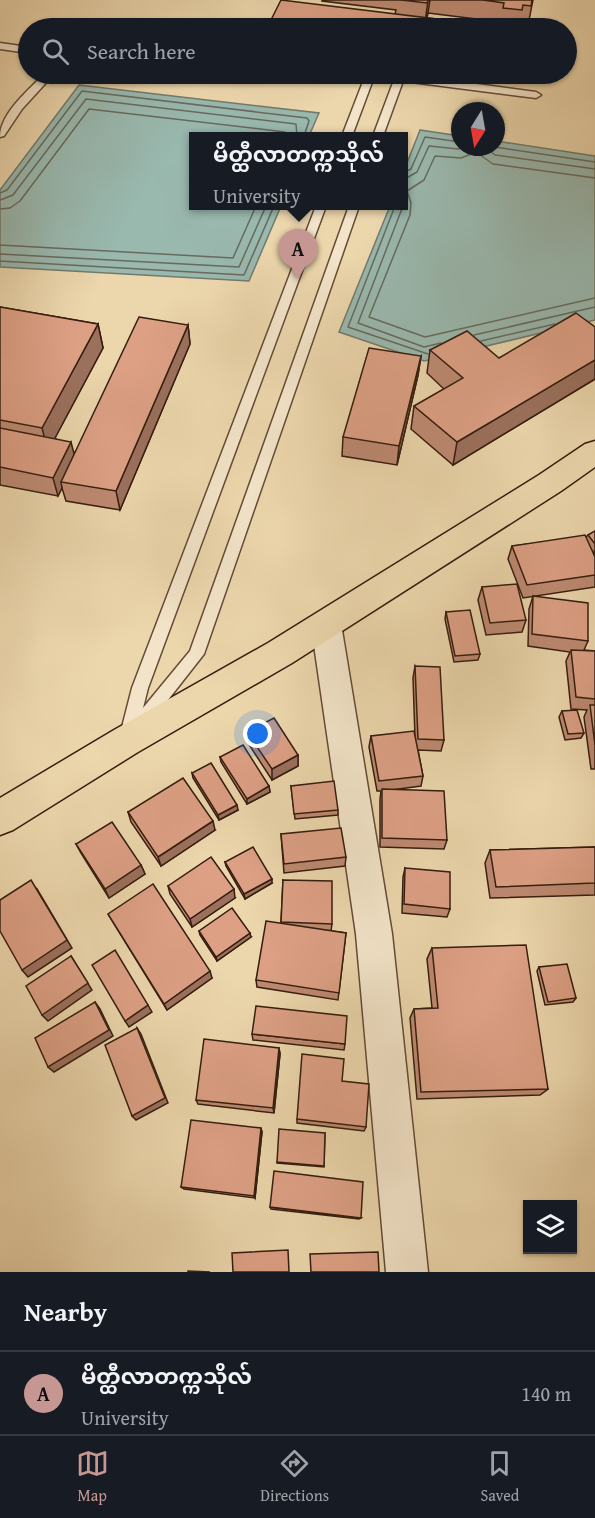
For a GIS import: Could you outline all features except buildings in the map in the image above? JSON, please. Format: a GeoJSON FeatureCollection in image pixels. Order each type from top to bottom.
{"type":"FeatureCollection","features":[{"type":"Feature","properties":{"kind":"highway"},"geometry":{"type":"LineString","coordinates":[[0,818],[326,624],[550,483],[595,452]]}},
{"type":"Feature","properties":{"kind":"street"},"geometry":{"type":"LineString","coordinates":[[326,624],[374,933],[407,1272]]}},
{"type":"Feature","properties":{"kind":"lane"},"geometry":{"type":"LineString","coordinates":[[0,46],[18,49]]}},
{"type":"Feature","properties":{"kind":"lane"},"geometry":{"type":"LineString","coordinates":[[0,134],[40,84]]}},
{"type":"Feature","properties":{"kind":"lane"},"geometry":{"type":"LineString","coordinates":[[348,132],[368,84]]}},
{"type":"Feature","properties":{"kind":"lane"},"geometry":{"type":"LineString","coordinates":[[379,132],[397,84]]}},
{"type":"Feature","properties":{"kind":"lane"},"geometry":{"type":"LineString","coordinates":[[457,84],[536,95]]}},
{"type":"Feature","properties":{"kind":"lane"},"geometry":{"type":"LineString","coordinates":[[126,741],[140,688],[319,210]]}},
{"type":"Feature","properties":{"kind":"lane"},"geometry":{"type":"LineString","coordinates":[[126,741],[196,654],[353,210]]}},
{"type":"Feature","properties":{"kind":"water"},"geometry":{"type":"Polygon","coordinates":[[[79,85],[319,113],[311,132],[189,132],[189,210],[279,210],[249,281],[0,267],[0,190],[79,85]]]}},
{"type":"Feature","properties":{"kind":"water"},"geometry":{"type":"Polygon","coordinates":[[[420,130],[451,135],[451,156],[505,156],[505,142],[595,156],[595,320],[424,361],[339,332],[388,210],[408,210],[408,160],[420,130]]]}},
{"type":"Feature","properties":{"kind":"place","name":"မိတ္ထီလာတက္ကသိုလ်"},"geometry":{"type":"Point","coordinates":[298,279]}}]}
